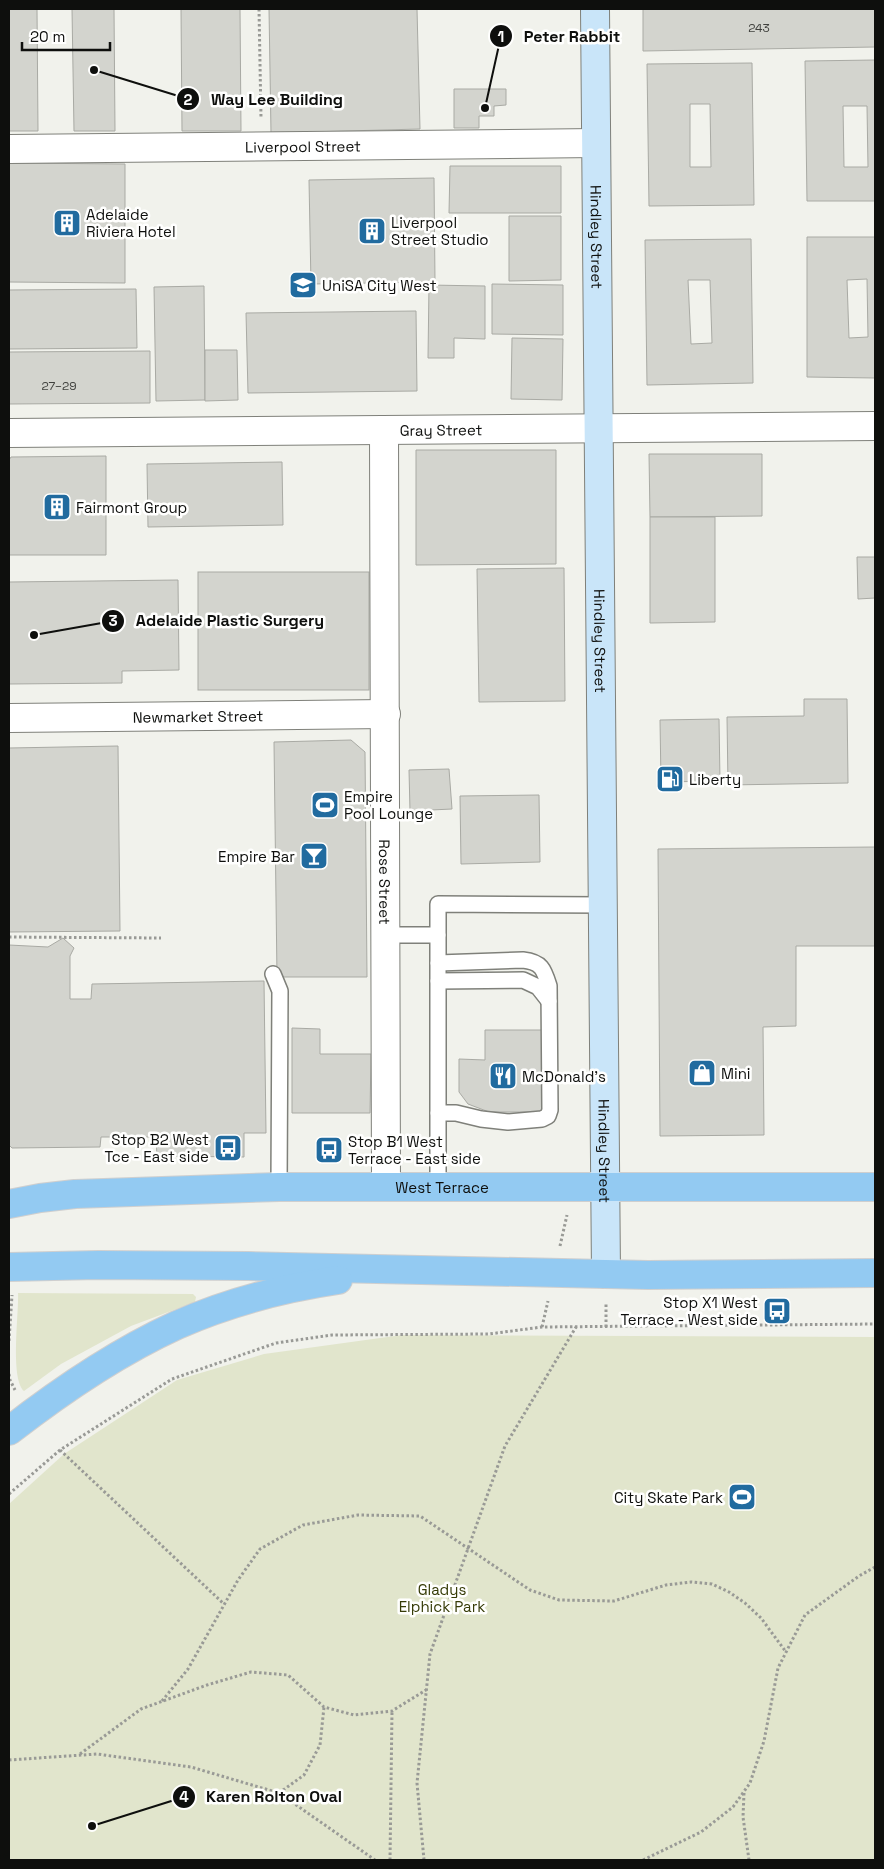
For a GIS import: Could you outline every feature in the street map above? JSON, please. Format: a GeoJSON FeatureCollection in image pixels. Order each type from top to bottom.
{"type":"FeatureCollection","features":[{"type":"Feature","properties":{"kind":"main road","name":"West Terrace"},"geometry":{"type":"LineString","coordinates":[[10,1203],[76,1194],[279,1187],[875,1186]]}},
{"type":"Feature","properties":{"kind":"main road"},"geometry":{"type":"LineString","coordinates":[[9,1267],[98,1265],[248,1266],[606,1274],[875,1273]]}},
{"type":"Feature","properties":{"kind":"main road"},"geometry":{"type":"LineString","coordinates":[[9,1431],[72,1385],[124,1354],[176,1326],[210,1313],[266,1295],[318,1283],[354,1277],[434,1270]]}},
{"type":"Feature","properties":{"kind":"street","name":"Hindley Street"},"geometry":{"type":"LineString","coordinates":[[595,9],[606,1274]]}},
{"type":"Feature","properties":{"kind":"street","name":"Liverpool Street"},"geometry":{"type":"LineString","coordinates":[[9,149],[596,143]]}},
{"type":"Feature","properties":{"kind":"street","name":"Gray Street"},"geometry":{"type":"LineString","coordinates":[[9,434],[875,426]]}},
{"type":"Feature","properties":{"kind":"street","name":"Rose Street"},"geometry":{"type":"LineString","coordinates":[[384,430],[386,1186]]}},
{"type":"Feature","properties":{"kind":"street","name":"Newmarket Street"},"geometry":{"type":"LineString","coordinates":[[9,718],[386,714]]}},
{"type":"Feature","properties":{"kind":"lane"},"geometry":{"type":"LineString","coordinates":[[438,1186],[438,904],[603,905]]}},
{"type":"Feature","properties":{"kind":"lane"},"geometry":{"type":"LineString","coordinates":[[386,935],[438,935]]}},
{"type":"Feature","properties":{"kind":"lane"},"geometry":{"type":"LineString","coordinates":[[438,963],[534,961],[544,970],[549,986],[550,1110],[548,1116],[542,1119],[508,1122],[481,1119],[456,1113],[438,1113]]}},
{"type":"Feature","properties":{"kind":"lane"},"geometry":{"type":"LineString","coordinates":[[273,974],[280,991],[279,1187]]}},
{"type":"Feature","properties":{"kind":"lane"},"geometry":{"type":"LineString","coordinates":[[438,981],[522,980],[538,987],[549,1001]]}},
{"type":"Feature","properties":{"kind":"path"},"geometry":{"type":"LineString","coordinates":[[259,9],[261,146]]}},
{"type":"Feature","properties":{"kind":"path"},"geometry":{"type":"LineString","coordinates":[[9,937],[162,938]]}},
{"type":"Feature","properties":{"kind":"path"},"geometry":{"type":"LineString","coordinates":[[9,1341],[12,1294]]}},
{"type":"Feature","properties":{"kind":"path"},"geometry":{"type":"LineString","coordinates":[[648,1327],[649,1312]]}},
{"type":"Feature","properties":{"kind":"path"},"geometry":{"type":"LineString","coordinates":[[9,1494],[60,1450],[172,1379],[276,1343],[332,1335],[490,1334],[542,1327],[875,1324]]}},
{"type":"Feature","properties":{"kind":"path"},"geometry":{"type":"LineString","coordinates":[[424,1860],[417,1783],[430,1654],[505,1446],[576,1327]]}},
{"type":"Feature","properties":{"kind":"path"},"geometry":{"type":"LineString","coordinates":[[9,1374],[17,1393]]}},
{"type":"Feature","properties":{"kind":"path"},"geometry":{"type":"LineString","coordinates":[[60,1450],[224,1604]]}},
{"type":"Feature","properties":{"kind":"path"},"geometry":{"type":"LineString","coordinates":[[162,1701],[188,1669],[238,1580],[260,1550],[303,1525],[358,1515],[420,1516],[530,1590],[559,1600],[614,1601],[666,1585],[691,1582],[712,1584],[729,1592],[745,1603],[760,1618],[786,1652]]}},
{"type":"Feature","properties":{"kind":"path"},"geometry":{"type":"LineString","coordinates":[[643,1860],[701,1832],[733,1807],[750,1783],[764,1741],[778,1668],[805,1615],[875,1567]]}},
{"type":"Feature","properties":{"kind":"path"},"geometry":{"type":"LineString","coordinates":[[78,1756],[141,1709],[251,1672],[288,1675],[324,1707],[354,1715],[392,1711],[426,1690]]}},
{"type":"Feature","properties":{"kind":"path"},"geometry":{"type":"LineString","coordinates":[[279,1793],[304,1774],[320,1745],[324,1707]]}},
{"type":"Feature","properties":{"kind":"path"},"geometry":{"type":"LineString","coordinates":[[390,1860],[392,1711]]}},
{"type":"Feature","properties":{"kind":"path"},"geometry":{"type":"LineString","coordinates":[[9,1760],[97,1754],[191,1767],[279,1793],[375,1860]]}},
{"type":"Feature","properties":{"kind":"path"},"geometry":{"type":"LineString","coordinates":[[744,1792],[743,1817],[749,1860]]}},
{"type":"Feature","properties":{"kind":"green space"},"geometry":{"type":"Polygon","coordinates":[[[18,1293],[193,1294],[196,1297],[195,1302],[131,1326],[61,1364],[24,1391],[17,1373],[16,1360],[18,1293]]]}},
{"type":"Feature","properties":{"kind":"green space","name":"Gladys Elphick Park"},"geometry":{"type":"Polygon","coordinates":[[[402,1335],[875,1337],[875,1860],[9,1860],[9,1504],[64,1454],[177,1380],[264,1354],[402,1335]]]}},
{"type":"Feature","properties":{"kind":"building"},"geometry":{"type":"Polygon","coordinates":[[[9,9],[37,9],[38,131],[9,131],[9,9]]]}},
{"type":"Feature","properties":{"kind":"building"},"geometry":{"type":"Polygon","coordinates":[[[72,9],[114,9],[115,131],[74,131],[72,9]]]}},
{"type":"Feature","properties":{"kind":"building"},"geometry":{"type":"Polygon","coordinates":[[[181,9],[240,9],[241,131],[182,131],[181,9]]]}},
{"type":"Feature","properties":{"kind":"building"},"geometry":{"type":"Polygon","coordinates":[[[269,9],[417,9],[420,129],[271,133],[269,9]]]}},
{"type":"Feature","properties":{"kind":"building"},"geometry":{"type":"Polygon","coordinates":[[[643,9],[875,9],[875,47],[643,51],[643,9]]]}},
{"type":"Feature","properties":{"kind":"building"},"geometry":{"type":"Polygon","coordinates":[[[875,60],[875,201],[807,201],[805,61],[875,60]],[[843,106],[844,167],[868,167],[867,106],[843,106]]]}},
{"type":"Feature","properties":{"kind":"building"},"geometry":{"type":"Polygon","coordinates":[[[752,63],[754,205],[649,206],[647,64],[752,63]],[[690,104],[690,167],[711,167],[710,104],[690,104]]]}},
{"type":"Feature","properties":{"kind":"building"},"geometry":{"type":"Polygon","coordinates":[[[454,89],[506,89],[506,105],[494,106],[494,116],[479,116],[479,128],[454,128],[454,89]]]}},
{"type":"Feature","properties":{"kind":"building","name":"Adelaide Riviera Hotel"},"geometry":{"type":"Polygon","coordinates":[[[9,163],[125,164],[125,283],[9,282],[9,163]]]}},
{"type":"Feature","properties":{"kind":"building"},"geometry":{"type":"Polygon","coordinates":[[[450,166],[561,166],[561,213],[449,213],[450,166]]]}},
{"type":"Feature","properties":{"kind":"building","name":"Liverpool Street Studio"},"geometry":{"type":"Polygon","coordinates":[[[434,178],[435,282],[311,284],[309,180],[434,178]]]}},
{"type":"Feature","properties":{"kind":"building"},"geometry":{"type":"Polygon","coordinates":[[[509,216],[561,216],[561,280],[509,281],[509,216]]]}},
{"type":"Feature","properties":{"kind":"building"},"geometry":{"type":"Polygon","coordinates":[[[807,237],[875,237],[875,378],[807,377],[807,237]],[[867,279],[847,280],[849,338],[868,337],[867,279]]]}},
{"type":"Feature","properties":{"kind":"building"},"geometry":{"type":"Polygon","coordinates":[[[751,239],[753,383],[647,385],[645,240],[751,239]],[[688,280],[691,344],[712,343],[710,280],[688,280]]]}},
{"type":"Feature","properties":{"kind":"building"},"geometry":{"type":"Polygon","coordinates":[[[492,284],[563,285],[563,335],[492,334],[492,284]]]}},
{"type":"Feature","properties":{"kind":"building"},"geometry":{"type":"Polygon","coordinates":[[[429,285],[485,286],[485,339],[454,338],[454,358],[428,358],[429,285]]]}},
{"type":"Feature","properties":{"kind":"building"},"geometry":{"type":"Polygon","coordinates":[[[204,286],[205,400],[156,401],[154,287],[204,286]]]}},
{"type":"Feature","properties":{"kind":"building"},"geometry":{"type":"Polygon","coordinates":[[[136,289],[137,348],[9,349],[9,290],[136,289]]]}},
{"type":"Feature","properties":{"kind":"building"},"geometry":{"type":"Polygon","coordinates":[[[416,311],[417,391],[248,393],[246,313],[416,311]]]}},
{"type":"Feature","properties":{"kind":"building"},"geometry":{"type":"Polygon","coordinates":[[[512,338],[563,339],[562,400],[511,399],[512,338]]]}},
{"type":"Feature","properties":{"kind":"building"},"geometry":{"type":"Polygon","coordinates":[[[205,350],[237,350],[238,400],[205,401],[205,350]]]}},
{"type":"Feature","properties":{"kind":"building"},"geometry":{"type":"Polygon","coordinates":[[[150,351],[150,403],[9,404],[9,352],[150,351]]]}},
{"type":"Feature","properties":{"kind":"building"},"geometry":{"type":"Polygon","coordinates":[[[416,450],[556,450],[556,564],[416,565],[416,450]]]}},
{"type":"Feature","properties":{"kind":"building"},"geometry":{"type":"Polygon","coordinates":[[[649,454],[762,454],[762,516],[650,517],[649,454]]]}},
{"type":"Feature","properties":{"kind":"building","name":"Fairmont Group"},"geometry":{"type":"Polygon","coordinates":[[[106,456],[106,555],[9,555],[9,460],[11,457],[106,456]]]}},
{"type":"Feature","properties":{"kind":"building"},"geometry":{"type":"Polygon","coordinates":[[[282,462],[283,525],[148,527],[147,464],[282,462]]]}},
{"type":"Feature","properties":{"kind":"building"},"geometry":{"type":"Polygon","coordinates":[[[650,517],[715,517],[715,622],[650,623],[650,517]]]}},
{"type":"Feature","properties":{"kind":"building"},"geometry":{"type":"Polygon","coordinates":[[[857,557],[875,557],[875,598],[858,599],[857,557]]]}},
{"type":"Feature","properties":{"kind":"building"},"geometry":{"type":"Polygon","coordinates":[[[564,568],[565,701],[479,702],[477,569],[564,568]]]}},
{"type":"Feature","properties":{"kind":"building"},"geometry":{"type":"Polygon","coordinates":[[[198,572],[369,572],[369,690],[198,690],[198,572]]]}},
{"type":"Feature","properties":{"kind":"building"},"geometry":{"type":"Polygon","coordinates":[[[178,580],[179,670],[122,671],[122,683],[9,684],[9,582],[178,580]]]}},
{"type":"Feature","properties":{"kind":"building"},"geometry":{"type":"Polygon","coordinates":[[[804,699],[847,699],[848,783],[728,785],[727,717],[804,716],[804,699]]]}},
{"type":"Feature","properties":{"kind":"building"},"geometry":{"type":"Polygon","coordinates":[[[719,719],[720,781],[661,782],[660,720],[719,719]]]}},
{"type":"Feature","properties":{"kind":"building"},"geometry":{"type":"Polygon","coordinates":[[[351,740],[365,752],[367,977],[277,977],[274,742],[351,740]]]}},
{"type":"Feature","properties":{"kind":"building"},"geometry":{"type":"Polygon","coordinates":[[[118,746],[120,931],[9,932],[9,748],[118,746]]]}},
{"type":"Feature","properties":{"kind":"building"},"geometry":{"type":"Polygon","coordinates":[[[449,769],[452,809],[410,811],[409,770],[449,769]]]}},
{"type":"Feature","properties":{"kind":"building"},"geometry":{"type":"Polygon","coordinates":[[[539,795],[540,862],[461,864],[460,796],[539,795]]]}},
{"type":"Feature","properties":{"kind":"building"},"geometry":{"type":"Polygon","coordinates":[[[875,847],[875,946],[796,946],[796,1026],[763,1027],[764,1135],[660,1136],[658,849],[875,847]]]}},
{"type":"Feature","properties":{"kind":"building"},"geometry":{"type":"Polygon","coordinates":[[[63,938],[74,948],[70,956],[70,999],[91,999],[92,984],[264,981],[266,1133],[244,1133],[244,1157],[157,1156],[156,1137],[101,1137],[100,1147],[12,1148],[9,1145],[9,945],[48,947],[63,938]]]}},
{"type":"Feature","properties":{"kind":"building"},"geometry":{"type":"Polygon","coordinates":[[[292,1028],[320,1029],[320,1054],[371,1054],[370,1113],[292,1113],[292,1028]]]}},
{"type":"Feature","properties":{"kind":"building","name":"McDonald's"},"geometry":{"type":"Polygon","coordinates":[[[485,1030],[546,1030],[546,1112],[489,1112],[468,1104],[459,1092],[459,1059],[485,1060],[485,1030]]]}},
{"type":"Feature","properties":{"kind":"place","name":"Way Lee Building"},"geometry":{"type":"Point","coordinates":[94,70]}},
{"type":"Feature","properties":{"kind":"place","name":"Peter Rabbit"},"geometry":{"type":"Point","coordinates":[485,108]}},
{"type":"Feature","properties":{"kind":"place","name":"Adelaide Riviera Hotel"},"geometry":{"type":"Point","coordinates":[67,223]}},
{"type":"Feature","properties":{"kind":"place","name":"Liverpool Street Studio"},"geometry":{"type":"Point","coordinates":[372,231]}},
{"type":"Feature","properties":{"kind":"place","name":"UniSA City West"},"geometry":{"type":"Point","coordinates":[303,285]}},
{"type":"Feature","properties":{"kind":"place","name":"Fairmont Group"},"geometry":{"type":"Point","coordinates":[57,507]}},
{"type":"Feature","properties":{"kind":"place","name":"Adelaide Plastic Surgery"},"geometry":{"type":"Point","coordinates":[34,635]}},
{"type":"Feature","properties":{"kind":"place","name":"Liberty"},"geometry":{"type":"Point","coordinates":[670,779]}},
{"type":"Feature","properties":{"kind":"place","name":"Empire Pool Lounge"},"geometry":{"type":"Point","coordinates":[325,805]}},
{"type":"Feature","properties":{"kind":"place","name":"Empire Bar"},"geometry":{"type":"Point","coordinates":[314,856]}},
{"type":"Feature","properties":{"kind":"place","name":"Mini"},"geometry":{"type":"Point","coordinates":[702,1073]}},
{"type":"Feature","properties":{"kind":"place","name":"McDonald's"},"geometry":{"type":"Point","coordinates":[503,1076]}},
{"type":"Feature","properties":{"kind":"place","name":"Stop B2 West Tce - East side"},"geometry":{"type":"Point","coordinates":[228,1148]}},
{"type":"Feature","properties":{"kind":"place","name":"Stop B1 West Terrace - East side"},"geometry":{"type":"Point","coordinates":[329,1150]}},
{"type":"Feature","properties":{"kind":"place","name":"Stop X1 West Terrace - West side"},"geometry":{"type":"Point","coordinates":[777,1311]}},
{"type":"Feature","properties":{"kind":"place","name":"City Skate Park"},"geometry":{"type":"Point","coordinates":[742,1497]}},
{"type":"Feature","properties":{"kind":"place","name":"Karen Rolton Oval"},"geometry":{"type":"Point","coordinates":[92,1826]}}]}
